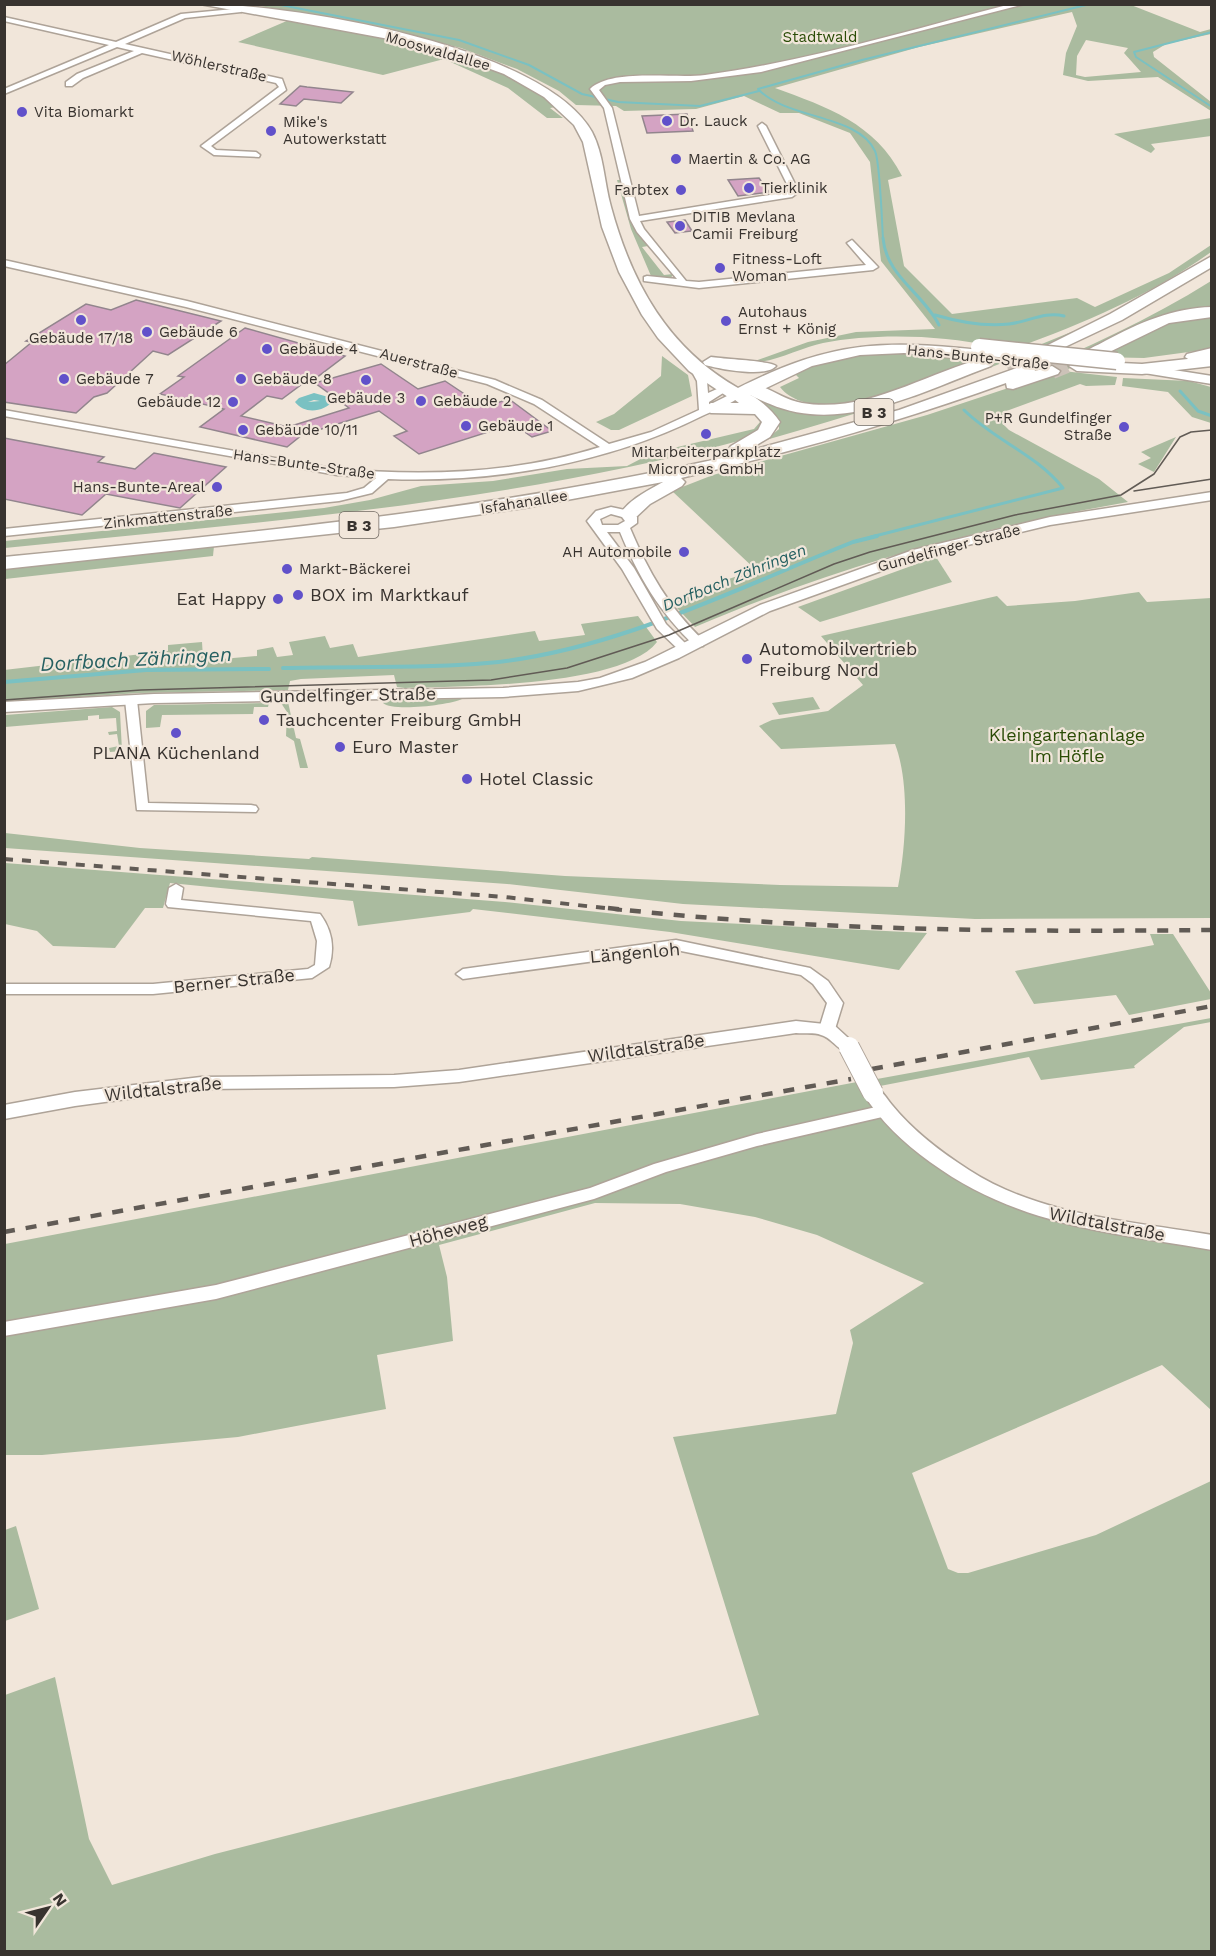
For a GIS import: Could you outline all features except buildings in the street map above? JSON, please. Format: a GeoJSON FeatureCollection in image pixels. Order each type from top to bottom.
{"type":"FeatureCollection","features":[{"type":"Feature","properties":{"kind":"main road","name":"Mooswaldallee"},"geometry":{"type":"LineString","coordinates":[[208,5],[239,7],[374,28],[460,49],[523,73],[558,93],[580,112],[598,135],[626,230],[666,336],[704,366],[738,388]]}},
{"type":"Feature","properties":{"kind":"main road"},"geometry":{"type":"LineString","coordinates":[[1044,351],[1154,296],[1212,260]]}},
{"type":"Feature","properties":{"kind":"main road"},"geometry":{"type":"LineString","coordinates":[[1064,353],[1131,322],[1212,273]]}},
{"type":"Feature","properties":{"kind":"main road","name":"Mooswaldallee"},"geometry":{"type":"LineString","coordinates":[[646,287],[672,318]]}},
{"type":"Feature","properties":{"kind":"main road"},"geometry":{"type":"LineString","coordinates":[[1023,348],[1116,309],[1154,296]]}},
{"type":"Feature","properties":{"kind":"main road"},"geometry":{"type":"LineString","coordinates":[[1089,356],[1168,317],[1189,312],[1212,312]]}},
{"type":"Feature","properties":{"kind":"main road","name":"Mooswaldallee"},"geometry":{"type":"LineString","coordinates":[[685,334],[704,366]]}},
{"type":"Feature","properties":{"kind":"main road","name":"Hans-Bunte-Straße"},"geometry":{"type":"LineString","coordinates":[[738,388],[770,372],[851,351],[908,349],[1117,365],[1204,364]]}},
{"type":"Feature","properties":{"kind":"main road"},"geometry":{"type":"LineString","coordinates":[[738,388],[807,409],[848,407],[874,401],[978,355]]}},
{"type":"Feature","properties":{"kind":"main road","name":"Hans-Bunte-Straße"},"geometry":{"type":"LineString","coordinates":[[1117,365],[1142,369],[1204,364]]}},
{"type":"Feature","properties":{"kind":"main road"},"geometry":{"type":"LineString","coordinates":[[704,366],[743,367],[770,372],[776,400]]}},
{"type":"Feature","properties":{"kind":"main road","name":"Isfahanallee"},"geometry":{"type":"LineString","coordinates":[[4,553],[278,526],[420,508],[585,482],[737,450],[913,400],[1007,367]]}},
{"type":"Feature","properties":{"kind":"main road","name":"Isfahanallee"},"geometry":{"type":"LineString","coordinates":[[4,563],[208,543],[471,511],[604,488],[711,466],[817,439],[952,398],[1028,369]]}},
{"type":"Feature","properties":{"kind":"main road"},"geometry":{"type":"LineString","coordinates":[[952,398],[991,391],[1052,371]]}},
{"type":"Feature","properties":{"kind":"main road"},"geometry":{"type":"LineString","coordinates":[[737,450],[771,426],[769,417],[738,388]]}},
{"type":"Feature","properties":{"kind":"main road"},"geometry":{"type":"LineString","coordinates":[[705,406],[760,409]]}},
{"type":"Feature","properties":{"kind":"main road"},"geometry":{"type":"LineString","coordinates":[[626,521],[656,492],[711,466]]}},
{"type":"Feature","properties":{"kind":"street"},"geometry":{"type":"LineString","coordinates":[[680,284],[682,279],[640,230],[635,219],[608,108],[598,96],[603,84],[620,80],[691,79],[761,70],[1022,4]]}},
{"type":"Feature","properties":{"kind":"street"},"geometry":{"type":"LineString","coordinates":[[180,5],[187,15]]}},
{"type":"Feature","properties":{"kind":"street"},"geometry":{"type":"LineString","coordinates":[[4,92],[208,5]]}},
{"type":"Feature","properties":{"kind":"street"},"geometry":{"type":"LineString","coordinates":[[187,15],[239,7]]}},
{"type":"Feature","properties":{"kind":"street","name":"Wöhlerstraße"},"geometry":{"type":"LineString","coordinates":[[4,19],[122,43],[282,83],[283,88],[278,93],[205,146],[214,152],[256,155]]}},
{"type":"Feature","properties":{"kind":"street"},"geometry":{"type":"LineString","coordinates":[[69,84],[80,76],[144,49]]}},
{"type":"Feature","properties":{"kind":"street"},"geometry":{"type":"LineString","coordinates":[[635,219],[792,194],[793,188],[762,126]]}},
{"type":"Feature","properties":{"kind":"street"},"geometry":{"type":"LineString","coordinates":[[646,287],[699,285],[873,267],[852,243]]}},
{"type":"Feature","properties":{"kind":"street","name":"Auerstraße"},"geometry":{"type":"LineString","coordinates":[[4,263],[187,304],[491,382],[539,402],[609,449]]}},
{"type":"Feature","properties":{"kind":"street"},"geometry":{"type":"LineString","coordinates":[[1142,369],[1204,364]]}},
{"type":"Feature","properties":{"kind":"street"},"geometry":{"type":"LineString","coordinates":[[704,366],[702,381],[705,406]]}},
{"type":"Feature","properties":{"kind":"street","name":"Hans-Bunte-Straße"},"geometry":{"type":"LineString","coordinates":[[4,414],[354,474],[484,476],[567,461],[652,436],[738,388]]}},
{"type":"Feature","properties":{"kind":"street"},"geometry":{"type":"LineString","coordinates":[[332,499],[354,474]]}},
{"type":"Feature","properties":{"kind":"street","name":"Zinkmattenstraße"},"geometry":{"type":"LineString","coordinates":[[4,533],[332,499],[366,492],[375,488],[384,476]]}},
{"type":"Feature","properties":{"kind":"street","name":"Gundelfinger Straße"},"geometry":{"type":"LineString","coordinates":[[4,707],[130,700],[513,691],[573,686],[614,678],[646,668],[776,603],[850,575],[934,549],[1073,516],[1212,496]]}},
{"type":"Feature","properties":{"kind":"street"},"geometry":{"type":"LineString","coordinates":[[610,511],[626,521],[638,561],[692,646],[658,621],[628,568],[593,521],[598,514],[610,511]]}},
{"type":"Feature","properties":{"kind":"street"},"geometry":{"type":"LineString","coordinates":[[600,528],[626,521]]}},
{"type":"Feature","properties":{"kind":"street"},"geometry":{"type":"LineString","coordinates":[[130,700],[142,807],[251,809]]}},
{"type":"Feature","properties":{"kind":"street","name":"Berner Straße"},"geometry":{"type":"LineString","coordinates":[[4,989],[153,989],[312,973],[322,967],[325,951],[321,923],[315,917],[173,904],[176,888]]}},
{"type":"Feature","properties":{"kind":"street","name":"Längenloh"},"geometry":{"type":"LineString","coordinates":[[463,974],[676,945],[805,971],[823,983],[835,1003],[827,1029]]}},
{"type":"Feature","properties":{"kind":"street","name":"Wildtalstraße"},"geometry":{"type":"LineString","coordinates":[[4,1112],[75,1099],[201,1083],[394,1081],[459,1076],[796,1027],[827,1029],[849,1047],[873,1093],[897,1125],[967,1180],[1022,1206],[1087,1223],[1212,1244]]}},
{"type":"Feature","properties":{"kind":"street","name":"Höheweg"},"geometry":{"type":"LineString","coordinates":[[4,1329],[216,1292],[594,1192],[660,1168],[757,1140],[885,1111]]}},
{"type":"Feature","properties":{"kind":"green space","name":"Stadtwald"},"geometry":{"type":"Polygon","coordinates":[[[255,5],[1131,5],[1200,32],[1211,29],[1211,34],[1166,44],[1153,52],[1154,57],[1211,102],[1211,111],[1158,77],[1088,81],[1063,75],[1066,53],[1077,26],[1072,12],[919,47],[775,88],[813,102],[848,119],[864,130],[891,158],[902,176],[888,180],[904,266],[952,314],[1077,298],[1095,307],[1169,273],[1211,245],[1211,252],[1149,291],[1047,336],[872,398],[829,405],[811,404],[794,398],[780,387],[799,378],[795,374],[820,363],[852,356],[903,353],[965,359],[991,346],[951,339],[864,338],[823,343],[777,358],[752,362],[808,342],[856,332],[935,329],[881,261],[870,162],[850,133],[799,113],[780,113],[744,96],[696,109],[624,111],[616,106],[576,105],[559,91],[517,69],[461,48],[388,30],[255,5]],[[1086,40],[1077,56],[1076,75],[1085,77],[1141,72],[1124,53],[1128,48],[1086,40]]]}},
{"type":"Feature","properties":{"kind":"green space"},"geometry":{"type":"Polygon","coordinates":[[[289,20],[394,39],[464,57],[528,86],[556,107],[550,108],[563,118],[547,118],[508,88],[444,59],[383,75],[238,42],[289,20]]]}},
{"type":"Feature","properties":{"kind":"green space"},"geometry":{"type":"Polygon","coordinates":[[[1211,118],[1211,136],[1151,144],[1155,149],[1151,153],[1114,134],[1211,118]]]}},
{"type":"Feature","properties":{"kind":"green space"},"geometry":{"type":"Polygon","coordinates":[[[617,180],[620,180],[630,221],[648,246],[642,247],[664,275],[673,274],[671,278],[651,276],[631,229],[617,180]]]}},
{"type":"Feature","properties":{"kind":"green space"},"geometry":{"type":"Polygon","coordinates":[[[1211,281],[1211,349],[1144,358],[1098,357],[1063,371],[1117,377],[1115,385],[1086,386],[1080,384],[1001,413],[1007,417],[1002,423],[1009,430],[1099,479],[1128,502],[1016,524],[908,552],[801,586],[695,627],[677,608],[679,598],[686,593],[756,570],[672,491],[713,475],[927,415],[1059,371],[1049,369],[1006,382],[1136,323],[1211,281]]]}},
{"type":"Feature","properties":{"kind":"green space"},"geometry":{"type":"Polygon","coordinates":[[[1103,319],[979,372],[852,415],[766,440],[779,429],[779,424],[772,413],[756,401],[762,399],[802,413],[853,413],[968,374],[1103,319]]]}},
{"type":"Feature","properties":{"kind":"green space"},"geometry":{"type":"Polygon","coordinates":[[[662,356],[688,375],[692,396],[619,430],[611,430],[596,422],[614,414],[661,376],[662,356]]]}},
{"type":"Feature","properties":{"kind":"green space"},"geometry":{"type":"Polygon","coordinates":[[[1123,378],[1189,381],[1211,387],[1211,423],[1192,417],[1168,392],[1122,386],[1123,378]]]}},
{"type":"Feature","properties":{"kind":"green space"},"geometry":{"type":"Polygon","coordinates":[[[754,414],[762,415],[764,419],[762,430],[746,439],[655,461],[563,480],[377,509],[5,548],[5,541],[324,508],[370,500],[421,486],[493,481],[567,469],[627,466],[652,453],[754,429],[760,422],[759,417],[754,414]]]}},
{"type":"Feature","properties":{"kind":"green space"},"geometry":{"type":"Polygon","coordinates":[[[1176,437],[1154,472],[1138,464],[1151,458],[1141,452],[1176,437]]]}},
{"type":"Feature","properties":{"kind":"green space"},"geometry":{"type":"Polygon","coordinates":[[[214,546],[213,556],[5,579],[4,567],[214,546]]]}},
{"type":"Feature","properties":{"kind":"green space"},"geometry":{"type":"Polygon","coordinates":[[[936,557],[952,582],[820,622],[798,607],[936,557]]]}},
{"type":"Feature","properties":{"kind":"green space","name":"Kleingartenanlage Im Höfle"},"geometry":{"type":"Polygon","coordinates":[[[1139,592],[1147,602],[1211,598],[1211,918],[975,919],[683,904],[507,884],[5,848],[5,833],[140,848],[309,859],[312,857],[565,876],[780,885],[898,887],[905,834],[905,796],[900,760],[895,744],[781,749],[759,726],[772,720],[828,711],[863,685],[821,636],[997,596],[1007,606],[1075,601],[1139,592]]]}},
{"type":"Feature","properties":{"kind":"green space"},"geometry":{"type":"Polygon","coordinates":[[[638,616],[657,642],[638,657],[611,668],[577,676],[501,684],[405,688],[397,687],[394,675],[301,679],[290,681],[288,690],[139,693],[5,702],[4,670],[168,651],[168,645],[202,642],[203,658],[219,656],[222,659],[257,656],[257,650],[273,647],[277,657],[293,655],[289,642],[325,636],[330,648],[353,644],[358,657],[535,631],[539,641],[585,635],[581,624],[638,616]]]}},
{"type":"Feature","properties":{"kind":"green space"},"geometry":{"type":"Polygon","coordinates":[[[813,697],[820,709],[779,715],[772,703],[813,697]]]}},
{"type":"Feature","properties":{"kind":"green space"},"geometry":{"type":"Polygon","coordinates":[[[462,699],[409,707],[388,706],[383,703],[384,700],[462,699]]]}},
{"type":"Feature","properties":{"kind":"green space"},"geometry":{"type":"Polygon","coordinates":[[[288,702],[296,738],[300,739],[308,768],[300,768],[294,741],[286,736],[287,712],[281,703],[288,702]]]}},
{"type":"Feature","properties":{"kind":"green space"},"geometry":{"type":"Polygon","coordinates":[[[269,703],[268,707],[254,707],[253,714],[162,715],[160,727],[146,728],[146,711],[154,705],[269,703]]]}},
{"type":"Feature","properties":{"kind":"green space"},"geometry":{"type":"Polygon","coordinates":[[[112,707],[120,712],[122,751],[110,752],[109,748],[119,746],[117,734],[109,735],[108,732],[117,731],[116,718],[99,719],[99,715],[88,716],[88,720],[5,727],[5,715],[112,707]]]}},
{"type":"Feature","properties":{"kind":"green space"},"geometry":{"type":"Polygon","coordinates":[[[5,863],[505,902],[681,921],[927,933],[899,970],[670,932],[473,909],[470,912],[358,926],[353,901],[170,883],[163,908],[145,908],[115,948],[53,946],[37,931],[5,924],[5,863]]]}},
{"type":"Feature","properties":{"kind":"green space"},"geometry":{"type":"Polygon","coordinates":[[[1150,934],[1173,934],[1211,993],[1211,999],[1129,1015],[1116,995],[1034,1004],[1015,971],[1154,945],[1150,934]]]}},
{"type":"Feature","properties":{"kind":"green space"},"geometry":{"type":"Polygon","coordinates":[[[1211,1018],[1211,1022],[1184,1027],[1134,1066],[1135,1068],[1041,1080],[1029,1057],[880,1086],[877,1079],[1211,1018]]]}},
{"type":"Feature","properties":{"kind":"green space"},"geometry":{"type":"Polygon","coordinates":[[[857,1082],[864,1095],[883,1091],[902,1117],[934,1146],[976,1174],[1008,1190],[1072,1211],[1211,1235],[1211,1410],[1162,1365],[912,1473],[948,1569],[958,1573],[968,1573],[1096,1535],[1211,1481],[1211,1951],[5,1951],[5,1695],[55,1677],[89,1839],[112,1885],[215,1854],[759,1715],[673,1437],[836,1414],[853,1343],[850,1330],[924,1283],[817,1235],[755,1217],[680,1204],[595,1203],[439,1245],[447,1277],[453,1341],[377,1355],[386,1409],[238,1437],[42,1455],[5,1455],[5,1244],[857,1082]]]}},
{"type":"Feature","properties":{"kind":"green space"},"geometry":{"type":"Polygon","coordinates":[[[16,1526],[39,1609],[5,1621],[5,1530],[16,1526]]]}},
{"type":"Feature","properties":{"kind":"waterway"},"geometry":{"type":"LineString","coordinates":[[276,4],[459,40],[529,65],[582,94],[618,102],[700,106],[759,91]]}},
{"type":"Feature","properties":{"kind":"waterway"},"geometry":{"type":"LineString","coordinates":[[883,239],[877,157],[866,139],[854,130],[838,123],[786,107],[758,89],[862,60],[1090,4]]}},
{"type":"Feature","properties":{"kind":"waterway"},"geometry":{"type":"LineString","coordinates":[[1212,32],[1134,52],[1136,57],[1212,107]]}},
{"type":"Feature","properties":{"kind":"waterway","name":"Dorfbach Zähringen"},"geometry":{"type":"LineString","coordinates":[[883,238],[886,251],[898,274],[924,303],[939,325]]}},
{"type":"Feature","properties":{"kind":"waterway"},"geometry":{"type":"LineString","coordinates":[[935,315],[962,322],[990,325],[1016,323],[1050,315],[1064,316]]}},
{"type":"Feature","properties":{"kind":"waterway"},"geometry":{"type":"LineString","coordinates":[[1180,391],[1198,411],[1212,416]]}},
{"type":"Feature","properties":{"kind":"waterway"},"geometry":{"type":"LineString","coordinates":[[301,402],[303,405],[314,407],[328,400],[314,396],[303,400]]}},
{"type":"Feature","properties":{"kind":"waterway","name":"Dorfbach Zähringen"},"geometry":{"type":"LineString","coordinates":[[871,537],[1063,488],[1028,456],[988,430],[964,410]]}},
{"type":"Feature","properties":{"kind":"waterway","name":"Dorfbach Zähringen"},"geometry":{"type":"LineString","coordinates":[[283,668],[436,666],[534,657],[581,646],[674,616],[853,542],[877,536]]}},
{"type":"Feature","properties":{"kind":"waterway","name":"Dorfbach Zähringen"},"geometry":{"type":"LineString","coordinates":[[4,682],[146,670],[269,669]]}},
{"type":"Feature","properties":{"kind":"tunnel"},"geometry":{"type":"LineString","coordinates":[[1007,367],[1044,351]]}},
{"type":"Feature","properties":{"kind":"tunnel"},"geometry":{"type":"LineString","coordinates":[[1052,371],[1089,356]]}},
{"type":"Feature","properties":{"kind":"tram line"},"geometry":{"type":"LineString","coordinates":[[4,700],[141,690],[491,680],[567,668],[669,635],[834,564],[870,552],[1015,515],[1121,495],[1154,474],[1180,437],[1191,432],[1212,430]]}},
{"type":"Feature","properties":{"kind":"tram line"},"geometry":{"type":"LineString","coordinates":[[1134,491],[1212,479]]}},
{"type":"Feature","properties":{"kind":"railway"},"geometry":{"type":"LineString","coordinates":[[4,859],[505,897],[622,910]]}},
{"type":"Feature","properties":{"kind":"railway"},"geometry":{"type":"LineString","coordinates":[[608,908],[683,916],[834,926],[1061,931],[1212,930]]}},
{"type":"Feature","properties":{"kind":"railway"},"geometry":{"type":"LineString","coordinates":[[872,1069],[1212,1006]]}},
{"type":"Feature","properties":{"kind":"railway"},"geometry":{"type":"LineString","coordinates":[[4,1232],[851,1079]]}},
{"type":"Feature","properties":{"kind":"place","name":"Vita Biomarkt"},"geometry":{"type":"Point","coordinates":[22,112]}},
{"type":"Feature","properties":{"kind":"place","name":"Dr. Lauck"},"geometry":{"type":"Point","coordinates":[667,121]}},
{"type":"Feature","properties":{"kind":"place","name":"Mike's Autowerkstatt"},"geometry":{"type":"Point","coordinates":[271,131]}},
{"type":"Feature","properties":{"kind":"place","name":"Maertin & Co. AG"},"geometry":{"type":"Point","coordinates":[676,159]}},
{"type":"Feature","properties":{"kind":"place","name":"Tierklinik"},"geometry":{"type":"Point","coordinates":[749,188]}},
{"type":"Feature","properties":{"kind":"place","name":"Farbtex"},"geometry":{"type":"Point","coordinates":[681,190]}},
{"type":"Feature","properties":{"kind":"place","name":"DITIB Mevlana Camii Freiburg"},"geometry":{"type":"Point","coordinates":[680,226]}},
{"type":"Feature","properties":{"kind":"place","name":"Fitness-Loft Woman"},"geometry":{"type":"Point","coordinates":[720,268]}},
{"type":"Feature","properties":{"kind":"place","name":"Gebäude 17/18"},"geometry":{"type":"Point","coordinates":[81,320]}},
{"type":"Feature","properties":{"kind":"place","name":"Autohaus Ernst + König"},"geometry":{"type":"Point","coordinates":[726,321]}},
{"type":"Feature","properties":{"kind":"place","name":"Gebäude 6"},"geometry":{"type":"Point","coordinates":[147,332]}},
{"type":"Feature","properties":{"kind":"place","name":"Gebäude 4"},"geometry":{"type":"Point","coordinates":[267,349]}},
{"type":"Feature","properties":{"kind":"place","name":"Gebäude 7"},"geometry":{"type":"Point","coordinates":[64,379]}},
{"type":"Feature","properties":{"kind":"place","name":"Gebäude 8"},"geometry":{"type":"Point","coordinates":[241,379]}},
{"type":"Feature","properties":{"kind":"place","name":"Gebäude 3"},"geometry":{"type":"Point","coordinates":[366,380]}},
{"type":"Feature","properties":{"kind":"place","name":"Gebäude 2"},"geometry":{"type":"Point","coordinates":[421,401]}},
{"type":"Feature","properties":{"kind":"place","name":"Gebäude 12"},"geometry":{"type":"Point","coordinates":[233,402]}},
{"type":"Feature","properties":{"kind":"place","name":"Gebäude 1"},"geometry":{"type":"Point","coordinates":[466,426]}},
{"type":"Feature","properties":{"kind":"place","name":"P+R Gundelfinger Straße"},"geometry":{"type":"Point","coordinates":[1124,427]}},
{"type":"Feature","properties":{"kind":"place","name":"Gebäude 10/11"},"geometry":{"type":"Point","coordinates":[243,430]}},
{"type":"Feature","properties":{"kind":"place","name":"Mitarbeiterparkplatz Micronas GmbH"},"geometry":{"type":"Point","coordinates":[706,434]}},
{"type":"Feature","properties":{"kind":"place","name":"Hans-Bunte-Areal"},"geometry":{"type":"Point","coordinates":[217,487]}},
{"type":"Feature","properties":{"kind":"place","name":"AH Automobile"},"geometry":{"type":"Point","coordinates":[684,552]}},
{"type":"Feature","properties":{"kind":"place","name":"Markt-Bäckerei"},"geometry":{"type":"Point","coordinates":[287,569]}},
{"type":"Feature","properties":{"kind":"place","name":"BOX im Marktkauf"},"geometry":{"type":"Point","coordinates":[298,595]}},
{"type":"Feature","properties":{"kind":"place","name":"Eat Happy"},"geometry":{"type":"Point","coordinates":[278,599]}},
{"type":"Feature","properties":{"kind":"place","name":"Automobilvertrieb Freiburg Nord"},"geometry":{"type":"Point","coordinates":[747,659]}},
{"type":"Feature","properties":{"kind":"place","name":"Tauchcenter Freiburg GmbH"},"geometry":{"type":"Point","coordinates":[264,720]}},
{"type":"Feature","properties":{"kind":"place","name":"PLANA Küchenland"},"geometry":{"type":"Point","coordinates":[176,733]}},
{"type":"Feature","properties":{"kind":"place","name":"Euro Master"},"geometry":{"type":"Point","coordinates":[340,747]}},
{"type":"Feature","properties":{"kind":"place","name":"Hotel Classic"},"geometry":{"type":"Point","coordinates":[467,779]}}]}
